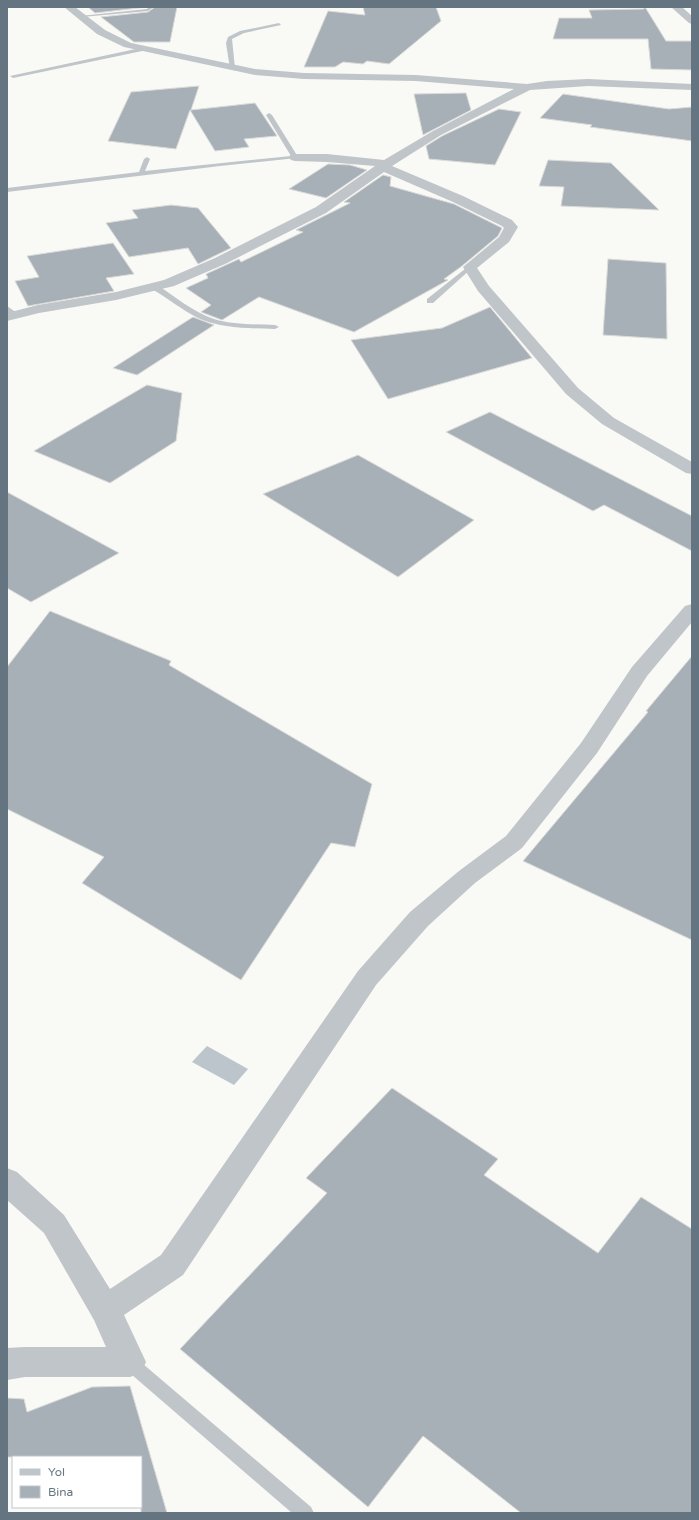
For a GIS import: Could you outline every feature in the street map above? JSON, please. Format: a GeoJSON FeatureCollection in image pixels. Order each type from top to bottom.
{"type":"FeatureCollection","features":[{"type":"Feature","properties":{"kind":"street"},"geometry":{"type":"LineString","coordinates":[[69,7],[113,38],[128,45],[232,68],[255,72],[291,75],[416,78],[527,87]]}},
{"type":"Feature","properties":{"kind":"street"},"geometry":{"type":"LineString","coordinates":[[676,7],[692,21]]}},
{"type":"Feature","properties":{"kind":"street"},"geometry":{"type":"LineString","coordinates":[[9,313],[116,296],[168,283],[220,261],[314,213],[437,133],[527,87],[542,84],[603,83],[692,87]]}},
{"type":"Feature","properties":{"kind":"street"},"geometry":{"type":"LineString","coordinates":[[295,157],[327,158],[385,166],[497,217],[511,227],[504,239],[470,267],[483,288],[572,391],[608,421],[692,469]]}},
{"type":"Feature","properties":{"kind":"street"},"geometry":{"type":"LineString","coordinates":[[105,1310],[172,1265],[367,978],[419,919],[467,877],[514,842],[588,748],[639,672],[692,610]]}},
{"type":"Feature","properties":{"kind":"street"},"geometry":{"type":"LineString","coordinates":[[7,1181],[54,1224],[105,1310],[130,1362],[24,1362],[7,1364]]}},
{"type":"Feature","properties":{"kind":"lane"},"geometry":{"type":"LineString","coordinates":[[82,16],[148,10],[152,7]]}},
{"type":"Feature","properties":{"kind":"lane"},"geometry":{"type":"LineString","coordinates":[[232,68],[229,43],[230,38],[242,32],[279,24]]}},
{"type":"Feature","properties":{"kind":"lane"},"geometry":{"type":"LineString","coordinates":[[12,76],[145,49]]}},
{"type":"Feature","properties":{"kind":"lane"},"geometry":{"type":"LineString","coordinates":[[7,190],[295,157],[270,115]]}},
{"type":"Feature","properties":{"kind":"lane"},"geometry":{"type":"LineString","coordinates":[[141,174],[147,159]]}},
{"type":"Feature","properties":{"kind":"lane"},"geometry":{"type":"LineString","coordinates":[[430,301],[470,267]]}},
{"type":"Feature","properties":{"kind":"lane"},"geometry":{"type":"LineString","coordinates":[[153,286],[200,316],[213,321],[227,324],[275,327]]}},
{"type":"Feature","properties":{"kind":"lane"},"geometry":{"type":"LineString","coordinates":[[130,1362],[305,1513]]}},
{"type":"Feature","properties":{"kind":"shaded area"},"geometry":{"type":"Polygon","coordinates":[[[207,1046],[248,1069],[234,1085],[192,1062],[207,1046]]]}},
{"type":"Feature","properties":{"kind":"building"},"geometry":{"type":"Polygon","coordinates":[[[88,7],[147,7],[95,13],[88,7]]]}},
{"type":"Feature","properties":{"kind":"building"},"geometry":{"type":"Polygon","coordinates":[[[155,7],[177,7],[170,42],[134,42],[101,17],[148,12],[155,7]]]}},
{"type":"Feature","properties":{"kind":"building"},"geometry":{"type":"Polygon","coordinates":[[[363,7],[436,7],[441,21],[389,64],[367,61],[363,64],[343,62],[335,67],[304,67],[328,11],[365,15],[363,7]]]}},
{"type":"Feature","properties":{"kind":"building"},"geometry":{"type":"Polygon","coordinates":[[[644,7],[666,41],[692,41],[692,70],[651,69],[648,39],[553,39],[559,18],[592,18],[589,10],[644,9],[644,7]]]}},
{"type":"Feature","properties":{"kind":"building"},"geometry":{"type":"Polygon","coordinates":[[[199,86],[191,110],[255,103],[277,136],[244,139],[249,147],[215,151],[190,110],[176,149],[108,141],[131,92],[199,86]]]}},
{"type":"Feature","properties":{"kind":"building"},"geometry":{"type":"Polygon","coordinates":[[[466,93],[471,110],[423,135],[414,94],[466,93]]]}},
{"type":"Feature","properties":{"kind":"building"},"geometry":{"type":"Polygon","coordinates":[[[563,94],[669,109],[692,107],[692,141],[590,127],[592,125],[540,118],[563,94]]]}},
{"type":"Feature","properties":{"kind":"building"},"geometry":{"type":"Polygon","coordinates":[[[499,109],[521,112],[495,165],[429,159],[426,146],[442,136],[499,109]]]}},
{"type":"Feature","properties":{"kind":"building"},"geometry":{"type":"Polygon","coordinates":[[[548,160],[611,163],[659,210],[561,206],[564,187],[539,186],[548,160]]]}},
{"type":"Feature","properties":{"kind":"building"},"geometry":{"type":"Polygon","coordinates":[[[328,164],[350,165],[367,170],[326,198],[289,189],[328,164]]]}},
{"type":"Feature","properties":{"kind":"building"},"geometry":{"type":"Polygon","coordinates":[[[383,175],[391,177],[390,186],[454,204],[502,228],[498,236],[444,279],[448,280],[354,332],[259,297],[222,320],[201,312],[211,305],[186,288],[208,278],[206,274],[239,259],[241,262],[303,232],[296,230],[350,203],[344,202],[383,175]]]}},
{"type":"Feature","properties":{"kind":"building"},"geometry":{"type":"Polygon","coordinates":[[[171,205],[198,208],[231,248],[198,264],[188,248],[129,257],[106,223],[138,218],[132,210],[171,205]]]}},
{"type":"Feature","properties":{"kind":"building"},"geometry":{"type":"Polygon","coordinates":[[[113,243],[134,274],[106,278],[114,291],[28,306],[15,281],[39,277],[27,256],[113,243]]]}},
{"type":"Feature","properties":{"kind":"building"},"geometry":{"type":"Polygon","coordinates":[[[608,259],[666,263],[667,339],[603,335],[608,259]]]}},
{"type":"Feature","properties":{"kind":"building"},"geometry":{"type":"Polygon","coordinates":[[[490,307],[532,358],[388,399],[351,340],[442,328],[490,307]]]}},
{"type":"Feature","properties":{"kind":"building"},"geometry":{"type":"Polygon","coordinates":[[[193,317],[214,325],[137,375],[113,368],[193,317]]]}},
{"type":"Feature","properties":{"kind":"building"},"geometry":{"type":"Polygon","coordinates":[[[147,385],[182,393],[176,441],[110,483],[34,451],[147,385]]]}},
{"type":"Feature","properties":{"kind":"building"},"geometry":{"type":"Polygon","coordinates":[[[490,412],[692,516],[692,551],[604,505],[593,511],[446,432],[490,412]]]}},
{"type":"Feature","properties":{"kind":"building"},"geometry":{"type":"Polygon","coordinates":[[[358,455],[474,520],[398,577],[263,494],[358,455]]]}},
{"type":"Feature","properties":{"kind":"building"},"geometry":{"type":"Polygon","coordinates":[[[7,492],[119,553],[31,602],[7,588],[7,492]]]}},
{"type":"Feature","properties":{"kind":"building"},"geometry":{"type":"Polygon","coordinates":[[[50,611],[171,661],[169,665],[372,784],[355,847],[331,843],[241,980],[82,883],[104,857],[7,809],[7,667],[50,611]]]}},
{"type":"Feature","properties":{"kind":"building"},"geometry":{"type":"Polygon","coordinates":[[[692,656],[692,940],[523,861],[648,712],[646,711],[692,656]]]}},
{"type":"Feature","properties":{"kind":"building"},"geometry":{"type":"Polygon","coordinates":[[[392,1088],[498,1159],[484,1175],[598,1253],[641,1197],[692,1229],[692,1513],[521,1513],[423,1436],[368,1507],[180,1349],[327,1193],[306,1178],[392,1088]]]}},
{"type":"Feature","properties":{"kind":"building"},"geometry":{"type":"Polygon","coordinates":[[[130,1386],[167,1513],[141,1513],[142,1456],[7,1457],[7,1398],[24,1399],[27,1412],[92,1387],[130,1386]]]}}]}
